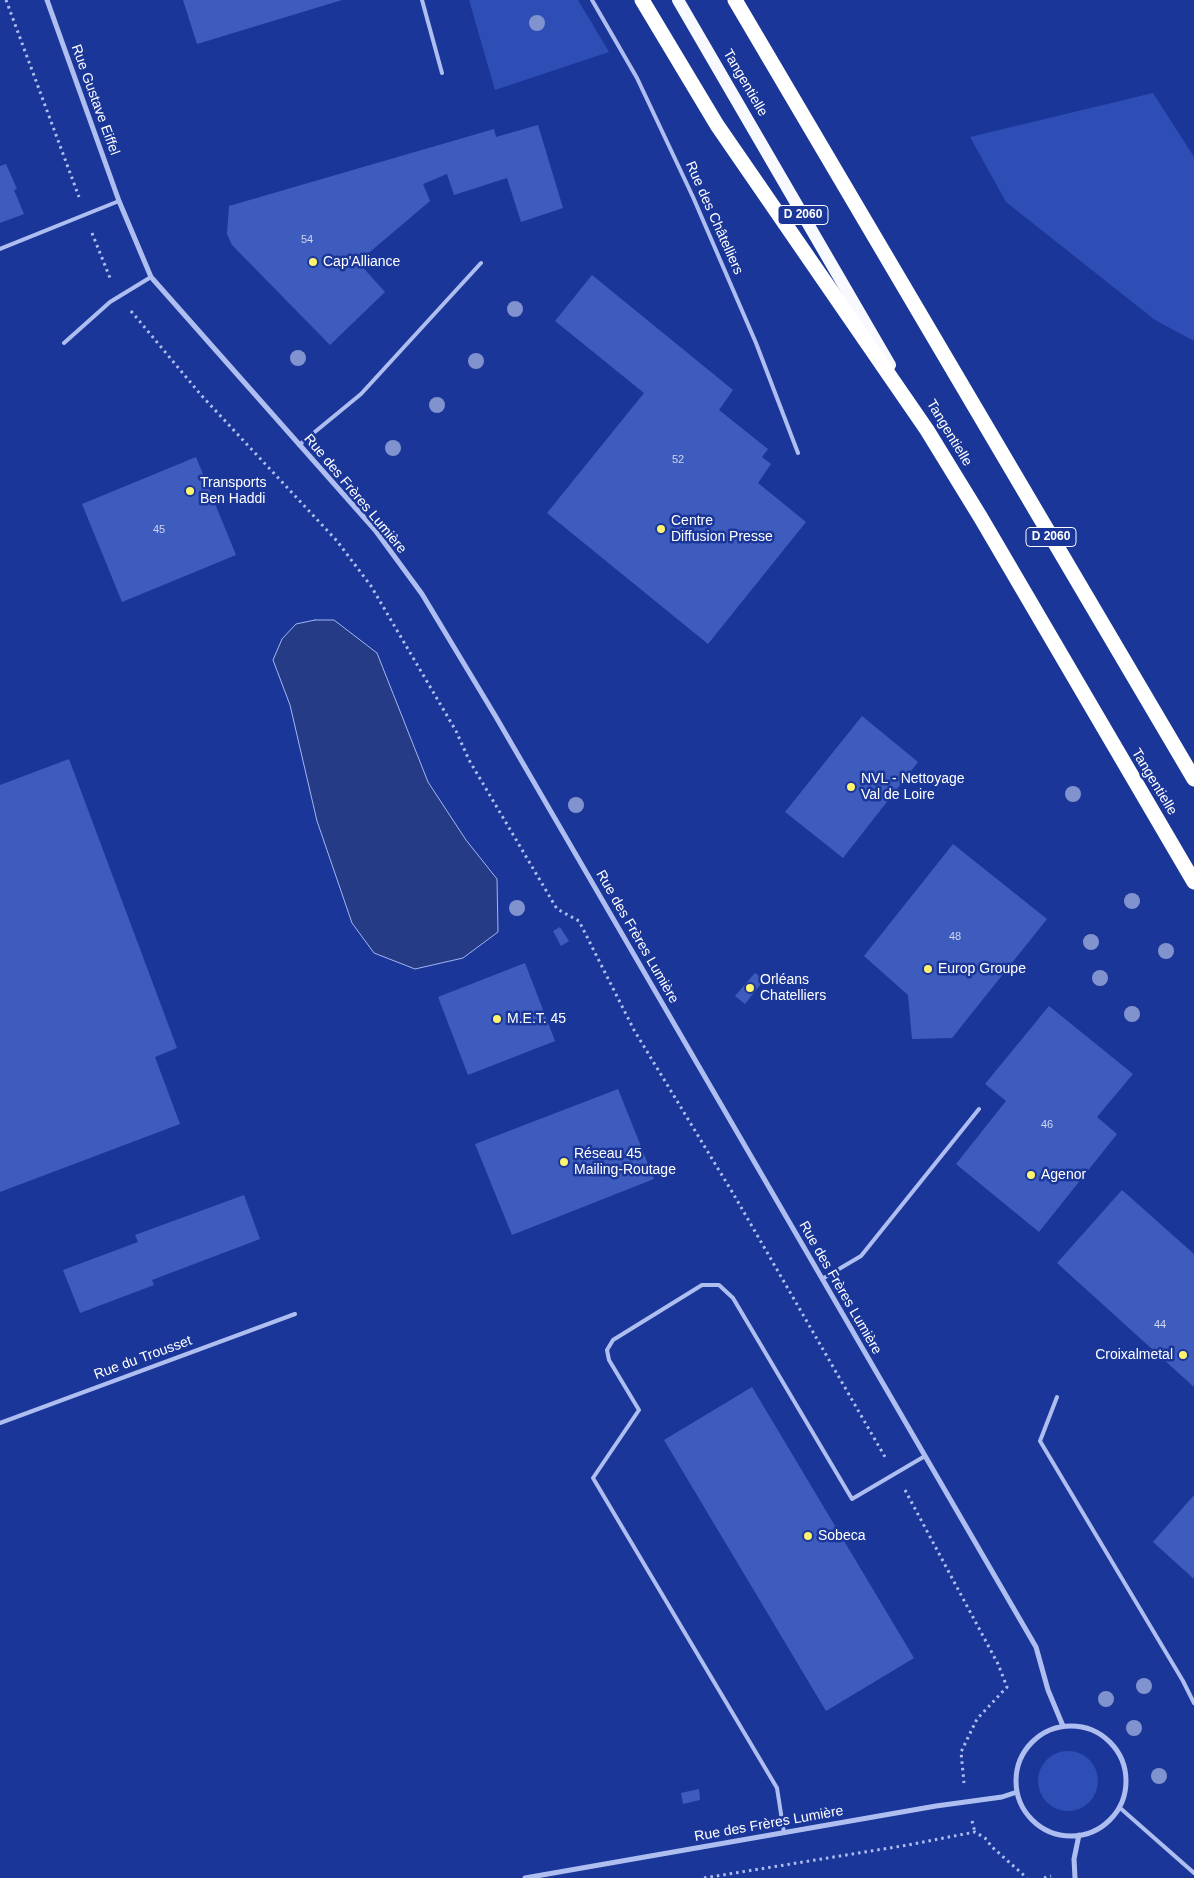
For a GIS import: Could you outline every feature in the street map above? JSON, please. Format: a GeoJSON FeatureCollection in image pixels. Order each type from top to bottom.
{"type":"FeatureCollection","features":[{"type":"Feature","properties":{"kind":"highway"},"geometry":{"type":"LineString","coordinates":[[642,0],[717,125],[927,430]]}},
{"type":"Feature","properties":{"kind":"highway","name":"D 2060"},"geometry":{"type":"LineString","coordinates":[[735,0],[1194,779]]}},
{"type":"Feature","properties":{"kind":"highway","name":"Tangentielle"},"geometry":{"type":"LineString","coordinates":[[927,430],[981,518],[1194,882]]}},
{"type":"Feature","properties":{"kind":"main road","name":"Tangentielle"},"geometry":{"type":"LineString","coordinates":[[678,0],[927,430]]}},
{"type":"Feature","properties":{"kind":"street","name":"Rue Gustave Eiffel"},"geometry":{"type":"LineString","coordinates":[[47,0],[122,207]]}},
{"type":"Feature","properties":{"kind":"street","name":"Rue des Frères Lumière"},"geometry":{"type":"LineString","coordinates":[[122,207],[150,277],[375,530],[422,594],[496,717],[1036,1647],[1048,1690],[1063,1726]]}},
{"type":"Feature","properties":{"kind":"street"},"geometry":{"type":"LineString","coordinates":[[1063,1726],[1087,1728],[1110,1742],[1120,1756],[1126,1773],[1125,1791],[1120,1807],[1109,1820],[1096,1830],[1079,1835],[1065,1836],[1039,1826],[1029,1817],[1021,1805],[1017,1792],[1016,1774],[1021,1756],[1031,1742],[1046,1732],[1063,1726]]}},
{"type":"Feature","properties":{"kind":"street","name":"Rue des Frères Lumière"},"geometry":{"type":"LineString","coordinates":[[525,1878],[936,1806],[1002,1797],[1017,1792]]}},
{"type":"Feature","properties":{"kind":"street"},"geometry":{"type":"LineString","coordinates":[[1075,1878],[1074,1859],[1079,1835]]}},
{"type":"Feature","properties":{"kind":"lane"},"geometry":{"type":"LineString","coordinates":[[422,0],[442,73]]}},
{"type":"Feature","properties":{"kind":"lane","name":"Rue des Châtelliers"},"geometry":{"type":"LineString","coordinates":[[592,0],[637,78],[693,197],[756,343],[798,453]]}},
{"type":"Feature","properties":{"kind":"lane"},"geometry":{"type":"LineString","coordinates":[[0,249],[119,201]]}},
{"type":"Feature","properties":{"kind":"lane"},"geometry":{"type":"LineString","coordinates":[[299,446],[361,394],[481,263]]}},
{"type":"Feature","properties":{"kind":"lane"},"geometry":{"type":"LineString","coordinates":[[64,342],[110,302],[150,277]]}},
{"type":"Feature","properties":{"kind":"lane"},"geometry":{"type":"LineString","coordinates":[[822,1279],[861,1256],[979,1109]]}},
{"type":"Feature","properties":{"kind":"lane"},"geometry":{"type":"LineString","coordinates":[[784,1833],[777,1788],[593,1478],[639,1410],[609,1360],[607,1350],[612,1340],[702,1285],[720,1285],[734,1298],[852,1499],[925,1456]]}},
{"type":"Feature","properties":{"kind":"lane","name":"Rue du Trousset"},"geometry":{"type":"LineString","coordinates":[[0,1423],[294,1314]]}},
{"type":"Feature","properties":{"kind":"lane"},"geometry":{"type":"LineString","coordinates":[[1057,1396],[1040,1441],[1183,1681],[1194,1703]]}},
{"type":"Feature","properties":{"kind":"lane"},"geometry":{"type":"LineString","coordinates":[[1120,1807],[1194,1873]]}},
{"type":"Feature","properties":{"kind":"path"},"geometry":{"type":"LineString","coordinates":[[6,0],[75,187]]}},
{"type":"Feature","properties":{"kind":"path"},"geometry":{"type":"LineString","coordinates":[[98,247],[113,285],[134,314],[201,395],[337,541],[371,586],[456,731],[469,760],[557,909],[579,921],[634,1030],[734,1195]]}},
{"type":"Feature","properties":{"kind":"path"},"geometry":{"type":"LineString","coordinates":[[704,1878],[908,1845],[975,1832],[985,1838],[992,1847],[1027,1878]]}},
{"type":"Feature","properties":{"kind":"path"},"geometry":{"type":"LineString","coordinates":[[1044,1878],[1051,1876]]}},
{"type":"Feature","properties":{"kind":"shaded area"},"geometry":{"type":"Polygon","coordinates":[[[469,0],[578,0],[609,52],[495,90],[469,0]]]}},
{"type":"Feature","properties":{"kind":"shaded area"},"geometry":{"type":"Polygon","coordinates":[[[1153,93],[1194,157],[1194,341],[1155,320],[1006,202],[970,137],[1153,93]]]}},
{"type":"Feature","properties":{"kind":"shaded area"},"geometry":{"type":"Polygon","coordinates":[[[315,620],[334,620],[377,653],[428,782],[466,840],[497,879],[498,932],[463,958],[415,969],[374,953],[352,923],[317,821],[290,705],[273,660],[282,639],[296,624],[315,620]]]}},
{"type":"Feature","properties":{"kind":"shaded area"},"geometry":{"type":"Polygon","coordinates":[[[1062,1751],[1074,1751],[1090,1759],[1096,1769],[1098,1781],[1096,1793],[1090,1803],[1074,1811],[1062,1811],[1046,1803],[1038,1787],[1038,1775],[1046,1759],[1062,1751]]]}},
{"type":"Feature","properties":{"kind":"building"},"geometry":{"type":"Polygon","coordinates":[[[183,0],[342,0],[197,44],[183,0]]]}},
{"type":"Feature","properties":{"kind":"building"},"geometry":{"type":"Polygon","coordinates":[[[538,125],[563,208],[521,222],[507,178],[454,195],[447,174],[423,184],[430,201],[358,262],[385,292],[330,345],[232,245],[227,234],[229,206],[494,129],[496,137],[538,125]]]}},
{"type":"Feature","properties":{"kind":"building"},"geometry":{"type":"Polygon","coordinates":[[[6,164],[17,189],[14,190],[24,214],[0,223],[0,166],[6,164]]]}},
{"type":"Feature","properties":{"kind":"building"},"geometry":{"type":"Polygon","coordinates":[[[592,275],[733,390],[719,410],[768,449],[762,457],[771,464],[758,483],[806,522],[708,644],[547,513],[644,393],[555,321],[592,275]]]}},
{"type":"Feature","properties":{"kind":"building"},"geometry":{"type":"Polygon","coordinates":[[[196,457],[236,555],[122,602],[82,504],[196,457]]]}},
{"type":"Feature","properties":{"kind":"building","name":"NVL - Nettoyage Val de Loire"},"geometry":{"type":"Polygon","coordinates":[[[862,716],[918,762],[843,858],[785,812],[862,716]]]}},
{"type":"Feature","properties":{"kind":"building"},"geometry":{"type":"Polygon","coordinates":[[[69,759],[177,1048],[155,1057],[180,1124],[0,1192],[0,785],[69,759]]]}},
{"type":"Feature","properties":{"kind":"building"},"geometry":{"type":"Polygon","coordinates":[[[953,844],[1047,919],[952,1038],[912,1039],[908,995],[864,956],[953,844]]]}},
{"type":"Feature","properties":{"kind":"building"},"geometry":{"type":"Polygon","coordinates":[[[560,927],[569,941],[561,946],[553,931],[560,927]]]}},
{"type":"Feature","properties":{"kind":"building","name":"M.E.T. 45"},"geometry":{"type":"Polygon","coordinates":[[[525,963],[555,1041],[468,1075],[438,997],[525,963]]]}},
{"type":"Feature","properties":{"kind":"building","name":"Orléans Chatelliers"},"geometry":{"type":"Polygon","coordinates":[[[755,973],[764,980],[745,1004],[735,996],[755,973]]]}},
{"type":"Feature","properties":{"kind":"building"},"geometry":{"type":"Polygon","coordinates":[[[1049,1006],[1133,1074],[1097,1117],[1117,1134],[1039,1232],[956,1164],[1006,1101],[985,1084],[1049,1006]]]}},
{"type":"Feature","properties":{"kind":"building","name":"Réseau 45 Mailing-Routage"},"geometry":{"type":"Polygon","coordinates":[[[618,1089],[654,1179],[512,1235],[475,1144],[618,1089]]]}},
{"type":"Feature","properties":{"kind":"building"},"geometry":{"type":"Polygon","coordinates":[[[1122,1190],[1194,1254],[1194,1387],[1057,1263],[1122,1190]]]}},
{"type":"Feature","properties":{"kind":"building"},"geometry":{"type":"Polygon","coordinates":[[[244,1195],[260,1239],[152,1280],[154,1285],[80,1313],[63,1270],[138,1242],[135,1235],[244,1195]]]}},
{"type":"Feature","properties":{"kind":"building"},"geometry":{"type":"Polygon","coordinates":[[[752,1387],[914,1658],[826,1711],[664,1440],[752,1387]]]}},
{"type":"Feature","properties":{"kind":"building"},"geometry":{"type":"Polygon","coordinates":[[[1194,1495],[1194,1579],[1153,1542],[1194,1495]]]}},
{"type":"Feature","properties":{"kind":"building"},"geometry":{"type":"Polygon","coordinates":[[[699,1789],[700,1800],[683,1804],[681,1793],[699,1789]]]}},
{"type":"Feature","properties":{"kind":"place","name":"Cap'Alliance"},"geometry":{"type":"Point","coordinates":[313,262]}},
{"type":"Feature","properties":{"kind":"place","name":"Transports Ben Haddi"},"geometry":{"type":"Point","coordinates":[190,491]}},
{"type":"Feature","properties":{"kind":"place","name":"Centre Diffusion Presse"},"geometry":{"type":"Point","coordinates":[661,529]}},
{"type":"Feature","properties":{"kind":"place","name":"NVL - Nettoyage Val de Loire"},"geometry":{"type":"Point","coordinates":[851,787]}},
{"type":"Feature","properties":{"kind":"place","name":"Europ Groupe"},"geometry":{"type":"Point","coordinates":[928,969]}},
{"type":"Feature","properties":{"kind":"place","name":"Orléans Chatelliers"},"geometry":{"type":"Point","coordinates":[750,988]}},
{"type":"Feature","properties":{"kind":"place","name":"M.E.T. 45"},"geometry":{"type":"Point","coordinates":[497,1019]}},
{"type":"Feature","properties":{"kind":"place","name":"Réseau 45 Mailing-Routage"},"geometry":{"type":"Point","coordinates":[564,1162]}},
{"type":"Feature","properties":{"kind":"place","name":"Agenor"},"geometry":{"type":"Point","coordinates":[1031,1175]}},
{"type":"Feature","properties":{"kind":"place","name":"Croixalmetal"},"geometry":{"type":"Point","coordinates":[1183,1355]}},
{"type":"Feature","properties":{"kind":"place","name":"Sobeca"},"geometry":{"type":"Point","coordinates":[808,1536]}}]}
